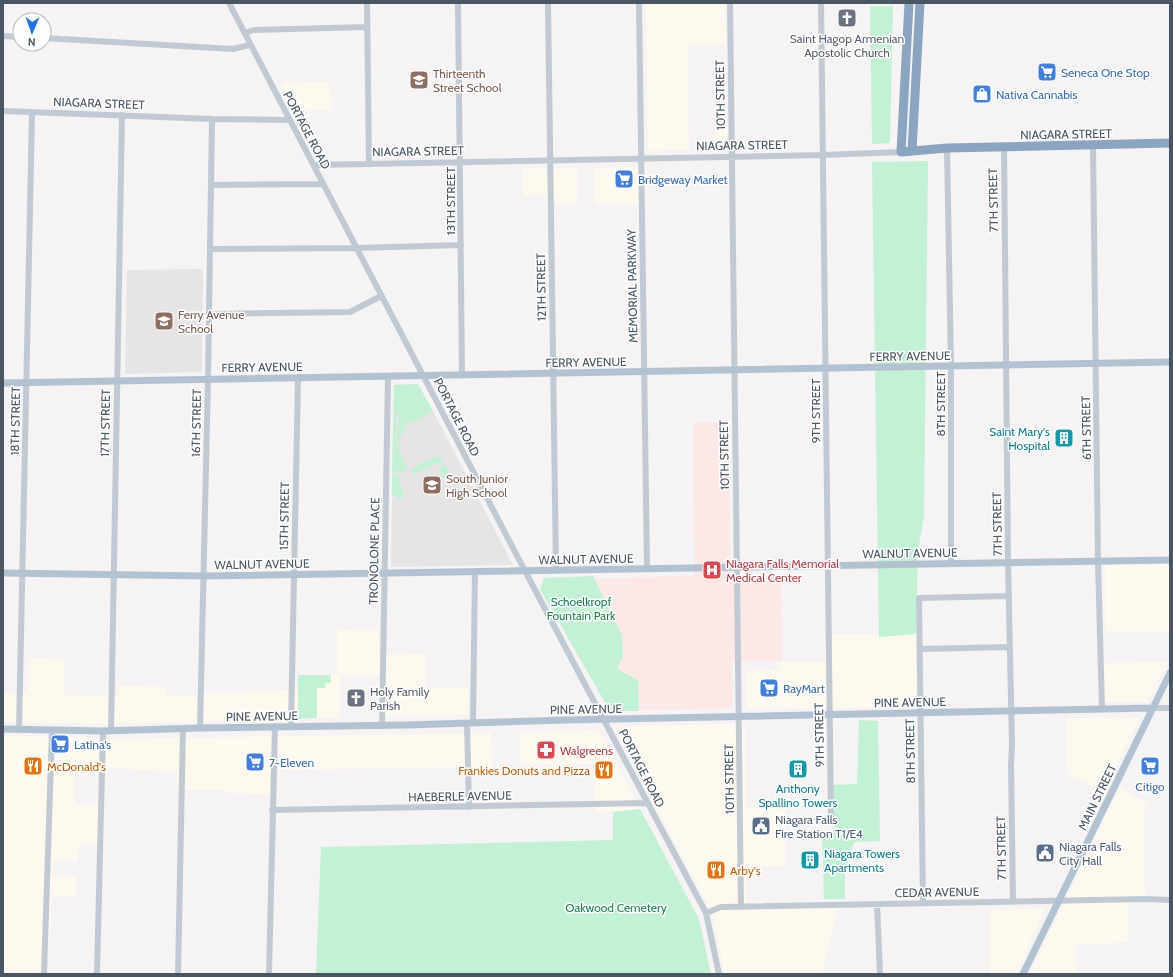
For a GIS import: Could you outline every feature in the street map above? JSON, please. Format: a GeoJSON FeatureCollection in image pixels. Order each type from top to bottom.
{"type":"FeatureCollection","features":[{"type":"Feature","properties":{"kind":"highway"},"geometry":{"type":"LineString","coordinates":[[901,152],[909,3]]}},
{"type":"Feature","properties":{"kind":"highway"},"geometry":{"type":"LineString","coordinates":[[912,151],[920,3]]}},
{"type":"Feature","properties":{"kind":"highway","name":"NIAGARA STREET"},"geometry":{"type":"LineString","coordinates":[[901,152],[947,148],[1170,144]]}},
{"type":"Feature","properties":{"kind":"main road","name":"FERRY AVENUE"},"geometry":{"type":"LineString","coordinates":[[3,383],[1170,362]]}},
{"type":"Feature","properties":{"kind":"main road","name":"WALNUT AVENUE"},"geometry":{"type":"LineString","coordinates":[[3,573],[204,576],[294,575],[1170,560]]}},
{"type":"Feature","properties":{"kind":"main road","name":"MAIN STREET"},"geometry":{"type":"LineString","coordinates":[[1023,974],[1170,673]]}},
{"type":"Feature","properties":{"kind":"main road","name":"PINE AVENUE"},"geometry":{"type":"LineString","coordinates":[[3,729],[107,731],[275,726],[382,726],[604,719],[1153,708]]}},
{"type":"Feature","properties":{"kind":"street","name":"PORTAGE ROAD"},"geometry":{"type":"LineString","coordinates":[[229,3],[525,571],[706,913],[719,974]]}},
{"type":"Feature","properties":{"kind":"street"},"geometry":{"type":"LineString","coordinates":[[368,3],[369,164]]}},
{"type":"Feature","properties":{"kind":"street","name":"13TH STREET"},"geometry":{"type":"LineString","coordinates":[[458,3],[462,375]]}},
{"type":"Feature","properties":{"kind":"street","name":"12TH STREET"},"geometry":{"type":"LineString","coordinates":[[548,3],[556,570]]}},
{"type":"Feature","properties":{"kind":"street","name":"MEMORIAL PARKWAY"},"geometry":{"type":"LineString","coordinates":[[639,3],[640,159],[647,569]]}},
{"type":"Feature","properties":{"kind":"street","name":"10TH STREET"},"geometry":{"type":"LineString","coordinates":[[730,3],[740,717],[741,907]]}},
{"type":"Feature","properties":{"kind":"street","name":"9TH STREET"},"geometry":{"type":"LineString","coordinates":[[821,3],[831,819]]}},
{"type":"Feature","properties":{"kind":"street"},"geometry":{"type":"LineString","coordinates":[[245,33],[254,30],[367,27]]}},
{"type":"Feature","properties":{"kind":"street"},"geometry":{"type":"LineString","coordinates":[[52,38],[233,49],[250,45]]}},
{"type":"Feature","properties":{"kind":"street","name":"NIAGARA STREET"},"geometry":{"type":"LineString","coordinates":[[3,111],[212,119],[290,120]]}},
{"type":"Feature","properties":{"kind":"street","name":"18TH STREET"},"geometry":{"type":"LineString","coordinates":[[19,730],[32,113]]}},
{"type":"Feature","properties":{"kind":"street","name":"17TH STREET"},"geometry":{"type":"LineString","coordinates":[[97,974],[114,575],[122,115]]}},
{"type":"Feature","properties":{"kind":"street","name":"16TH STREET"},"geometry":{"type":"LineString","coordinates":[[200,728],[212,185],[212,119]]}},
{"type":"Feature","properties":{"kind":"street","name":"6TH STREET"},"geometry":{"type":"LineString","coordinates":[[1093,146],[1098,561],[1102,709]]}},
{"type":"Feature","properties":{"kind":"street","name":"7TH STREET"},"geometry":{"type":"LineString","coordinates":[[1004,147],[1008,562],[1012,712],[1011,765],[1013,901]]}},
{"type":"Feature","properties":{"kind":"street","name":"8TH STREET"},"geometry":{"type":"LineString","coordinates":[[947,148],[950,366],[950,563]]}},
{"type":"Feature","properties":{"kind":"street","name":"NIAGARA STREET"},"geometry":{"type":"LineString","coordinates":[[314,165],[823,155],[901,152]]}},
{"type":"Feature","properties":{"kind":"street"},"geometry":{"type":"LineString","coordinates":[[212,185],[323,184]]}},
{"type":"Feature","properties":{"kind":"street"},"geometry":{"type":"LineString","coordinates":[[210,249],[356,248],[461,245]]}},
{"type":"Feature","properties":{"kind":"street"},"geometry":{"type":"LineString","coordinates":[[209,314],[350,312],[381,296]]}},
{"type":"Feature","properties":{"kind":"street","name":"TRONOLONE PLACE"},"geometry":{"type":"LineString","coordinates":[[382,726],[388,376]]}},
{"type":"Feature","properties":{"kind":"street","name":"15TH STREET"},"geometry":{"type":"LineString","coordinates":[[291,726],[298,378]]}},
{"type":"Feature","properties":{"kind":"street"},"geometry":{"type":"LineString","coordinates":[[469,807],[475,572]]}},
{"type":"Feature","properties":{"kind":"street","name":"8TH STREET"},"geometry":{"type":"LineString","coordinates":[[922,903],[919,598],[1009,596]]}},
{"type":"Feature","properties":{"kind":"street"},"geometry":{"type":"LineString","coordinates":[[920,649],[1010,647]]}},
{"type":"Feature","properties":{"kind":"street","name":"PINE AVENUE"},"geometry":{"type":"LineString","coordinates":[[1153,708],[1170,708]]}},
{"type":"Feature","properties":{"kind":"street"},"geometry":{"type":"LineString","coordinates":[[269,974],[275,726]]}},
{"type":"Feature","properties":{"kind":"street"},"geometry":{"type":"LineString","coordinates":[[178,974],[183,728]]}},
{"type":"Feature","properties":{"kind":"street"},"geometry":{"type":"LineString","coordinates":[[44,974],[52,730]]}},
{"type":"Feature","properties":{"kind":"street","name":"HAEBERLE AVENUE"},"geometry":{"type":"LineString","coordinates":[[272,810],[648,803]]}},
{"type":"Feature","properties":{"kind":"street","name":"CEDAR AVENUE"},"geometry":{"type":"LineString","coordinates":[[706,913],[721,907],[1145,898],[1170,900]]}},
{"type":"Feature","properties":{"kind":"street"},"geometry":{"type":"LineString","coordinates":[[877,904],[880,974]]}},
{"type":"Feature","properties":{"kind":"shaded area"},"geometry":{"type":"Polygon","coordinates":[[[646,3],[725,3],[726,45],[688,45],[689,150],[648,151],[646,3]]]}},
{"type":"Feature","properties":{"kind":"shaded area"},"geometry":{"type":"Polygon","coordinates":[[[328,82],[333,110],[295,111],[281,83],[328,82]]]}},
{"type":"Feature","properties":{"kind":"shaded area"},"geometry":{"type":"Polygon","coordinates":[[[715,123],[727,123],[727,146],[723,150],[715,150],[715,123]]]}},
{"type":"Feature","properties":{"kind":"shaded area"},"geometry":{"type":"Polygon","coordinates":[[[646,166],[646,203],[594,204],[594,169],[646,166]]]}},
{"type":"Feature","properties":{"kind":"shaded area"},"geometry":{"type":"Polygon","coordinates":[[[523,169],[577,169],[577,204],[547,204],[546,195],[523,195],[523,169]]]}},
{"type":"Feature","properties":{"kind":"shaded area","name":"Ferry Avenue School"},"geometry":{"type":"Polygon","coordinates":[[[203,269],[202,372],[125,374],[127,270],[203,269]]]}},
{"type":"Feature","properties":{"kind":"shaded area","name":"South Junior High School"},"geometry":{"type":"Polygon","coordinates":[[[418,384],[513,565],[391,567],[394,385],[418,384]]]}},
{"type":"Feature","properties":{"kind":"shaded area","name":"Niagara Falls Memorial Medical Center"},"geometry":{"type":"Polygon","coordinates":[[[729,422],[730,576],[781,575],[782,661],[732,661],[733,708],[613,711],[609,708],[541,587],[543,580],[694,576],[693,423],[729,422]]]}},
{"type":"Feature","properties":{"kind":"shaded area"},"geometry":{"type":"Polygon","coordinates":[[[1170,564],[1170,632],[1105,631],[1105,565],[1170,564]]]}},
{"type":"Feature","properties":{"kind":"shaded area"},"geometry":{"type":"Polygon","coordinates":[[[337,630],[379,631],[379,655],[425,654],[425,688],[468,688],[468,714],[379,717],[379,676],[340,675],[340,718],[317,718],[317,688],[325,683],[331,683],[331,675],[337,674],[337,630]]]}},
{"type":"Feature","properties":{"kind":"shaded area"},"geometry":{"type":"Polygon","coordinates":[[[826,634],[916,634],[917,707],[747,709],[746,671],[779,670],[780,662],[826,662],[826,634]]]}},
{"type":"Feature","properties":{"kind":"shaded area"},"geometry":{"type":"Polygon","coordinates":[[[28,658],[64,659],[65,695],[118,696],[119,686],[166,687],[166,696],[197,696],[209,692],[298,690],[298,719],[103,724],[3,722],[3,693],[27,693],[28,658]]]}},
{"type":"Feature","properties":{"kind":"shaded area"},"geometry":{"type":"Polygon","coordinates":[[[1168,662],[1148,702],[1103,702],[1102,663],[1168,662]]]}},
{"type":"Feature","properties":{"kind":"shaded area"},"geometry":{"type":"Polygon","coordinates":[[[1067,718],[1139,718],[1104,792],[1067,773],[1067,718]]]}},
{"type":"Feature","properties":{"kind":"shaded area"},"geometry":{"type":"Polygon","coordinates":[[[745,723],[746,809],[785,809],[785,866],[746,867],[747,906],[839,905],[822,974],[725,974],[712,913],[615,727],[745,723]]]}},
{"type":"Feature","properties":{"kind":"shaded area"},"geometry":{"type":"Polygon","coordinates":[[[598,730],[640,809],[595,812],[594,764],[521,765],[520,732],[598,730]]]}},
{"type":"Feature","properties":{"kind":"shaded area"},"geometry":{"type":"Polygon","coordinates":[[[491,733],[492,767],[271,770],[271,794],[226,793],[226,790],[177,790],[178,772],[75,766],[75,803],[105,804],[104,845],[79,844],[78,861],[54,860],[53,876],[76,876],[76,897],[52,897],[47,974],[3,974],[3,735],[121,739],[491,733]]]}},
{"type":"Feature","properties":{"kind":"shaded area"},"geometry":{"type":"Polygon","coordinates":[[[1120,787],[1149,804],[1144,813],[1145,896],[1128,896],[1128,942],[1076,945],[1077,974],[1030,974],[1120,787]]]}},
{"type":"Feature","properties":{"kind":"shaded area"},"geometry":{"type":"Polygon","coordinates":[[[1045,909],[1016,974],[990,974],[990,910],[1045,909]]]}},
{"type":"Feature","properties":{"kind":"green space"},"geometry":{"type":"Polygon","coordinates":[[[870,6],[893,6],[890,143],[872,144],[870,6]]]}},
{"type":"Feature","properties":{"kind":"green space"},"geometry":{"type":"Polygon","coordinates":[[[928,161],[924,516],[918,551],[916,634],[879,637],[872,162],[928,161]]]}},
{"type":"Feature","properties":{"kind":"green space"},"geometry":{"type":"Polygon","coordinates":[[[418,384],[433,411],[404,426],[404,431],[400,436],[401,451],[398,441],[398,410],[396,424],[397,447],[408,470],[394,473],[392,472],[394,385],[418,384]]]}},
{"type":"Feature","properties":{"kind":"green space"},"geometry":{"type":"Polygon","coordinates":[[[438,456],[449,472],[450,483],[447,484],[439,470],[442,468],[439,462],[413,475],[412,471],[415,466],[438,456]]]}},
{"type":"Feature","properties":{"kind":"green space"},"geometry":{"type":"Polygon","coordinates":[[[392,475],[399,475],[402,481],[399,484],[404,494],[402,496],[403,498],[397,499],[397,495],[392,495],[392,475]]]}},
{"type":"Feature","properties":{"kind":"green space","name":"Schoelkropf Fountain Park"},"geometry":{"type":"Polygon","coordinates":[[[593,576],[622,635],[623,656],[617,669],[638,680],[639,711],[610,711],[540,589],[544,578],[593,576]]]}},
{"type":"Feature","properties":{"kind":"green space"},"geometry":{"type":"Polygon","coordinates":[[[298,675],[331,675],[331,683],[325,683],[326,688],[317,688],[317,718],[298,719],[298,675]]]}},
{"type":"Feature","properties":{"kind":"green space"},"geometry":{"type":"Polygon","coordinates":[[[859,720],[878,721],[880,841],[854,842],[845,872],[845,899],[824,899],[822,832],[834,833],[833,785],[857,784],[859,720]]]}},
{"type":"Feature","properties":{"kind":"green space","name":"Oakwood Cemetery"},"geometry":{"type":"Polygon","coordinates":[[[640,809],[699,919],[711,974],[316,974],[321,847],[613,840],[613,812],[640,809]]]}},
{"type":"Feature","properties":{"kind":"place","name":"Saint Hagop Armenian Apostolic Church"},"geometry":{"type":"Point","coordinates":[847,18]}},
{"type":"Feature","properties":{"kind":"place","name":"Seneca One Stop"},"geometry":{"type":"Point","coordinates":[1047,72]}},
{"type":"Feature","properties":{"kind":"place","name":"Thirteenth Street School"},"geometry":{"type":"Point","coordinates":[419,80]}},
{"type":"Feature","properties":{"kind":"place","name":"Nativa Cannabis"},"geometry":{"type":"Point","coordinates":[982,94]}},
{"type":"Feature","properties":{"kind":"place","name":"Bridgeway Market"},"geometry":{"type":"Point","coordinates":[624,179]}},
{"type":"Feature","properties":{"kind":"place","name":"Ferry Avenue School"},"geometry":{"type":"Point","coordinates":[164,321]}},
{"type":"Feature","properties":{"kind":"place","name":"Saint Mary's Hospital"},"geometry":{"type":"Point","coordinates":[1064,438]}},
{"type":"Feature","properties":{"kind":"place","name":"South Junior High School"},"geometry":{"type":"Point","coordinates":[432,485]}},
{"type":"Feature","properties":{"kind":"place","name":"Niagara Falls Memorial Medical Center"},"geometry":{"type":"Point","coordinates":[712,570]}},
{"type":"Feature","properties":{"kind":"place","name":"RayMart"},"geometry":{"type":"Point","coordinates":[769,688]}},
{"type":"Feature","properties":{"kind":"place","name":"Holy Family Parish"},"geometry":{"type":"Point","coordinates":[356,698]}},
{"type":"Feature","properties":{"kind":"place","name":"Latina's"},"geometry":{"type":"Point","coordinates":[60,744]}},
{"type":"Feature","properties":{"kind":"place","name":"Walgreens"},"geometry":{"type":"Point","coordinates":[546,750]}},
{"type":"Feature","properties":{"kind":"place","name":"7-Eleven"},"geometry":{"type":"Point","coordinates":[255,762]}},
{"type":"Feature","properties":{"kind":"place","name":"McDonald's"},"geometry":{"type":"Point","coordinates":[33,766]}},
{"type":"Feature","properties":{"kind":"place","name":"Citigo"},"geometry":{"type":"Point","coordinates":[1150,766]}},
{"type":"Feature","properties":{"kind":"place","name":"Anthony Spallino Towers"},"geometry":{"type":"Point","coordinates":[798,769]}},
{"type":"Feature","properties":{"kind":"place","name":"Frankies Donuts and Pizza"},"geometry":{"type":"Point","coordinates":[604,770]}},
{"type":"Feature","properties":{"kind":"place","name":"Niagara Falls Fire Station T1/E4"},"geometry":{"type":"Point","coordinates":[761,826]}},
{"type":"Feature","properties":{"kind":"place","name":"Niagara Falls City Hall"},"geometry":{"type":"Point","coordinates":[1045,853]}},
{"type":"Feature","properties":{"kind":"place","name":"Niagara Towers Apartments"},"geometry":{"type":"Point","coordinates":[810,860]}},
{"type":"Feature","properties":{"kind":"place","name":"Arby's"},"geometry":{"type":"Point","coordinates":[716,870]}}]}
